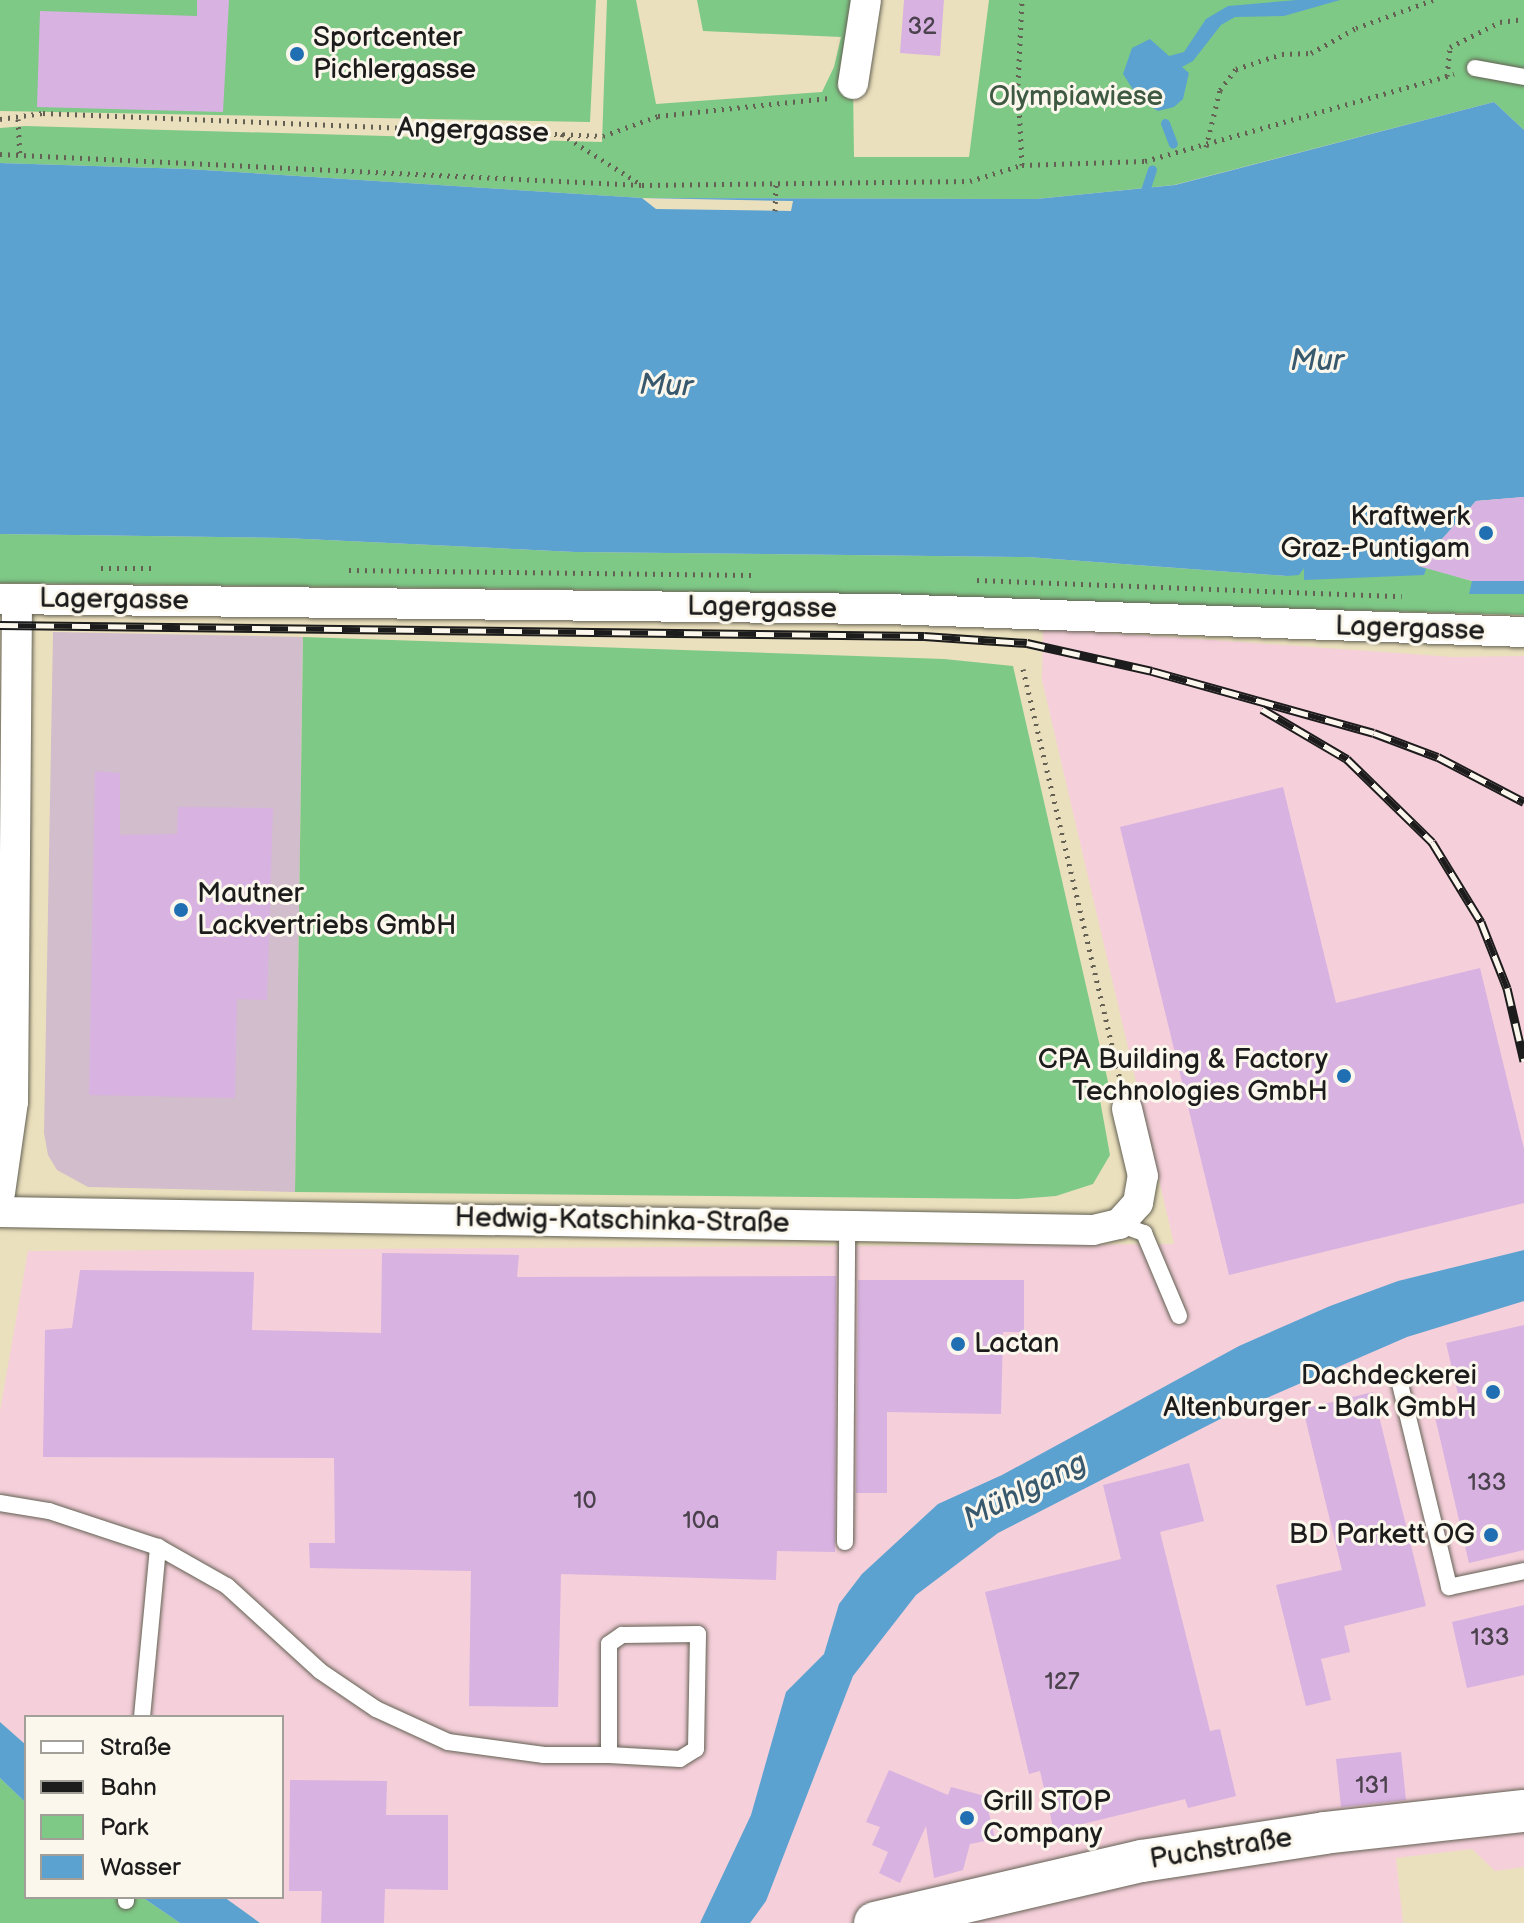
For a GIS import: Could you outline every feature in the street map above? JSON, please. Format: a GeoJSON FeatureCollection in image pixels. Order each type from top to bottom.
{"type":"FeatureCollection","features":[{"type":"Feature","properties":{"kind":"main road","name":"Puchstraße"},"geometry":{"type":"LineString","coordinates":[[875,1923],[1142,1861],[1324,1833],[1524,1811]]}},
{"type":"Feature","properties":{"kind":"street"},"geometry":{"type":"LineString","coordinates":[[853,84],[866,0]]}},
{"type":"Feature","properties":{"kind":"street"},"geometry":{"type":"LineString","coordinates":[[0,1193],[13,1102],[9,599]]}},
{"type":"Feature","properties":{"kind":"street","name":"Lagergasse"},"geometry":{"type":"LineString","coordinates":[[9,599],[887,609],[1524,632]]}},
{"type":"Feature","properties":{"kind":"street"},"geometry":{"type":"LineString","coordinates":[[1119,1224],[1138,1203],[1143,1176],[1127,1109]]}},
{"type":"Feature","properties":{"kind":"street","name":"Hedwig-Katschinka-Straße"},"geometry":{"type":"LineString","coordinates":[[0,1212],[1093,1230],[1119,1224]]}},
{"type":"Feature","properties":{"kind":"lane"},"geometry":{"type":"LineString","coordinates":[[1475,68],[1524,77]]}},
{"type":"Feature","properties":{"kind":"lane"},"geometry":{"type":"LineString","coordinates":[[1119,1224],[1144,1233],[1179,1316]]}},
{"type":"Feature","properties":{"kind":"lane"},"geometry":{"type":"LineString","coordinates":[[845,1542],[847,1226]]}},
{"type":"Feature","properties":{"kind":"lane"},"geometry":{"type":"LineString","coordinates":[[1400,1384],[1449,1587],[1524,1571]]}},
{"type":"Feature","properties":{"kind":"lane"},"geometry":{"type":"LineString","coordinates":[[0,1503],[49,1511],[158,1547],[227,1586],[320,1671],[376,1709],[448,1742],[544,1755],[680,1759],[696,1749],[698,1634],[622,1635],[609,1644],[609,1755]]}},
{"type":"Feature","properties":{"kind":"lane"},"geometry":{"type":"LineString","coordinates":[[142,1715],[158,1547]]}},
{"type":"Feature","properties":{"kind":"path"},"geometry":{"type":"LineString","coordinates":[[1022,0],[1018,85],[1022,165]]}},
{"type":"Feature","properties":{"kind":"path"},"geometry":{"type":"LineString","coordinates":[[1206,147],[1220,90],[1236,69],[1282,54],[1311,53],[1356,28],[1433,0]]}},
{"type":"Feature","properties":{"kind":"path"},"geometry":{"type":"LineString","coordinates":[[1447,76],[1450,47],[1500,22],[1524,19]]}},
{"type":"Feature","properties":{"kind":"path"},"geometry":{"type":"LineString","coordinates":[[0,154],[642,185],[970,181],[1022,165],[1145,161],[1206,147],[1475,68]]}},
{"type":"Feature","properties":{"kind":"path","name":"Angergasse"},"geometry":{"type":"LineString","coordinates":[[0,119],[18,119],[43,113],[603,136],[658,116],[824,101],[853,84]]}},
{"type":"Feature","properties":{"kind":"path"},"geometry":{"type":"LineString","coordinates":[[18,119],[20,154]]}},
{"type":"Feature","properties":{"kind":"path"},"geometry":{"type":"LineString","coordinates":[[561,134],[642,185]]}},
{"type":"Feature","properties":{"kind":"path"},"geometry":{"type":"LineString","coordinates":[[775,211],[776,181]]}},
{"type":"Feature","properties":{"kind":"path"},"geometry":{"type":"LineString","coordinates":[[1023,669],[1127,1109]]}},
{"type":"Feature","properties":{"kind":"shaded area"},"geometry":{"type":"Polygon","coordinates":[[[1043,628],[1453,657],[1524,656],[1524,1867],[1495,1871],[1472,1849],[1396,1858],[1403,1923],[260,1923],[227,1899],[284,1899],[284,1715],[24,1715],[24,1743],[0,1722],[0,1411],[28,1251],[1174,1244],[1042,680],[1043,628]]]}},
{"type":"Feature","properties":{"kind":"shaded area","name":"Mautner Lackvertriebs GmbH"},"geometry":{"type":"Polygon","coordinates":[[[53,632],[303,637],[295,1192],[88,1187],[57,1170],[48,1155],[44,1133],[53,632]]]}},
{"type":"Feature","properties":{"kind":"green space","name":"Sportcenter Pichlergasse"},"geometry":{"type":"Polygon","coordinates":[[[0,0],[596,0],[590,122],[0,111],[0,0]]]}},
{"type":"Feature","properties":{"kind":"green space","name":"Olympiawiese"},"geometry":{"type":"Polygon","coordinates":[[[607,0],[636,0],[656,104],[822,92],[834,67],[841,37],[703,31],[697,0],[866,0],[853,84],[854,157],[969,157],[989,0],[1524,0],[1524,130],[1494,102],[1174,185],[1036,199],[643,198],[188,169],[0,163],[0,128],[25,126],[602,142],[607,0]]]}},
{"type":"Feature","properties":{"kind":"green space"},"geometry":{"type":"Polygon","coordinates":[[[0,534],[284,538],[575,552],[1027,557],[1287,576],[1303,568],[1418,565],[1472,581],[1524,581],[1524,615],[614,590],[0,583],[0,534]]]}},
{"type":"Feature","properties":{"kind":"green space"},"geometry":{"type":"Polygon","coordinates":[[[303,637],[944,659],[1013,666],[1111,1095],[1100,1100],[1110,1155],[1093,1184],[1056,1196],[1018,1199],[295,1192],[303,637]]]}},
{"type":"Feature","properties":{"kind":"green space"},"geometry":{"type":"Polygon","coordinates":[[[0,1778],[24,1801],[24,1899],[145,1899],[180,1923],[0,1923],[0,1778]]]}},
{"type":"Feature","properties":{"kind":"water"},"geometry":{"type":"Polygon","coordinates":[[[1340,0],[1284,16],[1235,17],[1221,25],[1193,61],[1182,67],[1189,73],[1183,99],[1174,107],[1158,111],[1139,99],[1123,74],[1132,48],[1150,39],[1169,56],[1184,52],[1206,19],[1228,6],[1340,0]]]}},
{"type":"Feature","properties":{"kind":"water","name":"Mur"},"geometry":{"type":"Polygon","coordinates":[[[1494,102],[1524,130],[1524,497],[1476,501],[1418,566],[1426,569],[1424,575],[1304,580],[1304,568],[1299,575],[1287,576],[1027,557],[575,552],[284,538],[0,534],[0,163],[188,169],[643,198],[1036,199],[1175,185],[1494,102]]]}},
{"type":"Feature","properties":{"kind":"water"},"geometry":{"type":"Polygon","coordinates":[[[1472,581],[1524,581],[1524,594],[1469,594],[1472,581]]]}},
{"type":"Feature","properties":{"kind":"water","name":"Mühlgang"},"geometry":{"type":"Polygon","coordinates":[[[1524,1250],[1524,1301],[1407,1337],[1232,1413],[998,1533],[916,1595],[853,1676],[766,1901],[750,1923],[700,1923],[751,1815],[786,1692],[824,1654],[839,1604],[862,1574],[938,1504],[1002,1475],[1239,1346],[1330,1306],[1398,1281],[1524,1250]]]}},
{"type":"Feature","properties":{"kind":"water"},"geometry":{"type":"Polygon","coordinates":[[[0,1722],[24,1743],[24,1801],[0,1778],[0,1722]]]}},
{"type":"Feature","properties":{"kind":"water"},"geometry":{"type":"Polygon","coordinates":[[[145,1899],[227,1899],[260,1923],[180,1923],[145,1899]]]}},
{"type":"Feature","properties":{"kind":"pier"},"geometry":{"type":"Polygon","coordinates":[[[642,198],[793,201],[791,211],[656,209],[642,198]]]}},
{"type":"Feature","properties":{"kind":"building"},"geometry":{"type":"Polygon","coordinates":[[[197,0],[229,0],[223,112],[37,107],[40,11],[197,16],[197,0]]]}},
{"type":"Feature","properties":{"kind":"building"},"geometry":{"type":"Polygon","coordinates":[[[904,0],[944,0],[940,56],[900,53],[904,0]]]}},
{"type":"Feature","properties":{"kind":"building","name":"Kraftwerk Graz-Puntigam"},"geometry":{"type":"Polygon","coordinates":[[[1524,497],[1524,581],[1472,581],[1418,566],[1476,501],[1524,497]]]}},
{"type":"Feature","properties":{"kind":"building","name":"Mautner Lackvertriebs GmbH"},"geometry":{"type":"Polygon","coordinates":[[[95,771],[120,773],[120,835],[177,834],[178,807],[273,808],[267,1000],[237,999],[235,1098],[89,1095],[95,771]]]}},
{"type":"Feature","properties":{"kind":"building","name":"CPA Building & Factory Technologies GmbH"},"geometry":{"type":"Polygon","coordinates":[[[1283,787],[1336,1003],[1480,968],[1524,1149],[1524,1203],[1229,1275],[1120,827],[1283,787]]]}},
{"type":"Feature","properties":{"kind":"building"},"geometry":{"type":"Polygon","coordinates":[[[382,1253],[519,1255],[517,1277],[836,1276],[835,1552],[777,1551],[776,1580],[561,1574],[558,1707],[469,1706],[471,1571],[310,1568],[309,1543],[335,1543],[334,1458],[43,1457],[45,1330],[72,1328],[80,1270],[254,1272],[252,1330],[381,1333],[382,1253]]]}},
{"type":"Feature","properties":{"kind":"building"},"geometry":{"type":"Polygon","coordinates":[[[858,1280],[1024,1280],[1024,1332],[1003,1332],[1001,1414],[887,1412],[887,1493],[856,1493],[858,1280]]]}},
{"type":"Feature","properties":{"kind":"building"},"geometry":{"type":"Polygon","coordinates":[[[1524,1325],[1524,1550],[1469,1563],[1435,1417],[1462,1411],[1446,1343],[1524,1325]]]}},
{"type":"Feature","properties":{"kind":"building"},"geometry":{"type":"Polygon","coordinates":[[[1373,1392],[1426,1606],[1344,1626],[1350,1652],[1321,1659],[1331,1700],[1306,1706],[1276,1585],[1342,1570],[1303,1409],[1373,1392]]]}},
{"type":"Feature","properties":{"kind":"building"},"geometry":{"type":"Polygon","coordinates":[[[1189,1463],[1204,1521],[1160,1532],[1210,1731],[1220,1729],[1236,1796],[1188,1808],[1185,1799],[1054,1831],[1040,1771],[1029,1774],[985,1592],[1121,1559],[1103,1485],[1189,1463]]]}},
{"type":"Feature","properties":{"kind":"building"},"geometry":{"type":"Polygon","coordinates":[[[1524,1605],[1524,1675],[1467,1688],[1452,1622],[1524,1605]]]}},
{"type":"Feature","properties":{"kind":"building"},"geometry":{"type":"Polygon","coordinates":[[[1401,1752],[1406,1800],[1341,1807],[1336,1759],[1401,1752]]]}},
{"type":"Feature","properties":{"kind":"building"},"geometry":{"type":"Polygon","coordinates":[[[889,1770],[948,1795],[951,1787],[985,1796],[995,1839],[970,1844],[963,1870],[934,1878],[926,1826],[900,1883],[879,1873],[888,1852],[872,1845],[880,1827],[866,1822],[889,1770]]]}},
{"type":"Feature","properties":{"kind":"building"},"geometry":{"type":"Polygon","coordinates":[[[290,1780],[387,1781],[386,1815],[448,1815],[448,1890],[385,1889],[384,1923],[321,1923],[322,1891],[289,1891],[290,1780]]]}},
{"type":"Feature","properties":{"kind":"waterway"},"geometry":{"type":"LineString","coordinates":[[1165,123],[1173,144]]}},
{"type":"Feature","properties":{"kind":"waterway"},"geometry":{"type":"LineString","coordinates":[[1143,197],[1152,169]]}},
{"type":"Feature","properties":{"kind":"railway"},"geometry":{"type":"LineString","coordinates":[[0,625],[924,636],[1027,643],[1152,671],[1374,733],[1438,757],[1524,802]]}},
{"type":"Feature","properties":{"kind":"railway"},"geometry":{"type":"LineString","coordinates":[[1262,709],[1347,759],[1432,842],[1481,922],[1507,988],[1524,1061]]}},
{"type":"Feature","properties":{"kind":"place","name":"Sportcenter Pichlergasse"},"geometry":{"type":"Point","coordinates":[297,54]}},
{"type":"Feature","properties":{"kind":"place","name":"Kraftwerk Graz-Puntigam"},"geometry":{"type":"Point","coordinates":[1486,533]}},
{"type":"Feature","properties":{"kind":"place","name":"Mautner Lackvertriebs GmbH"},"geometry":{"type":"Point","coordinates":[181,910]}},
{"type":"Feature","properties":{"kind":"place","name":"CPA Building & Factory Technologies GmbH"},"geometry":{"type":"Point","coordinates":[1344,1076]}},
{"type":"Feature","properties":{"kind":"place","name":"Lactan"},"geometry":{"type":"Point","coordinates":[958,1344]}},
{"type":"Feature","properties":{"kind":"place","name":"Dachdeckerei Altenburger - Balk GmbH"},"geometry":{"type":"Point","coordinates":[1493,1392]}},
{"type":"Feature","properties":{"kind":"place","name":"BD Parkett OG"},"geometry":{"type":"Point","coordinates":[1491,1535]}},
{"type":"Feature","properties":{"kind":"place","name":"Grill STOP Company"},"geometry":{"type":"Point","coordinates":[967,1818]}}]}
